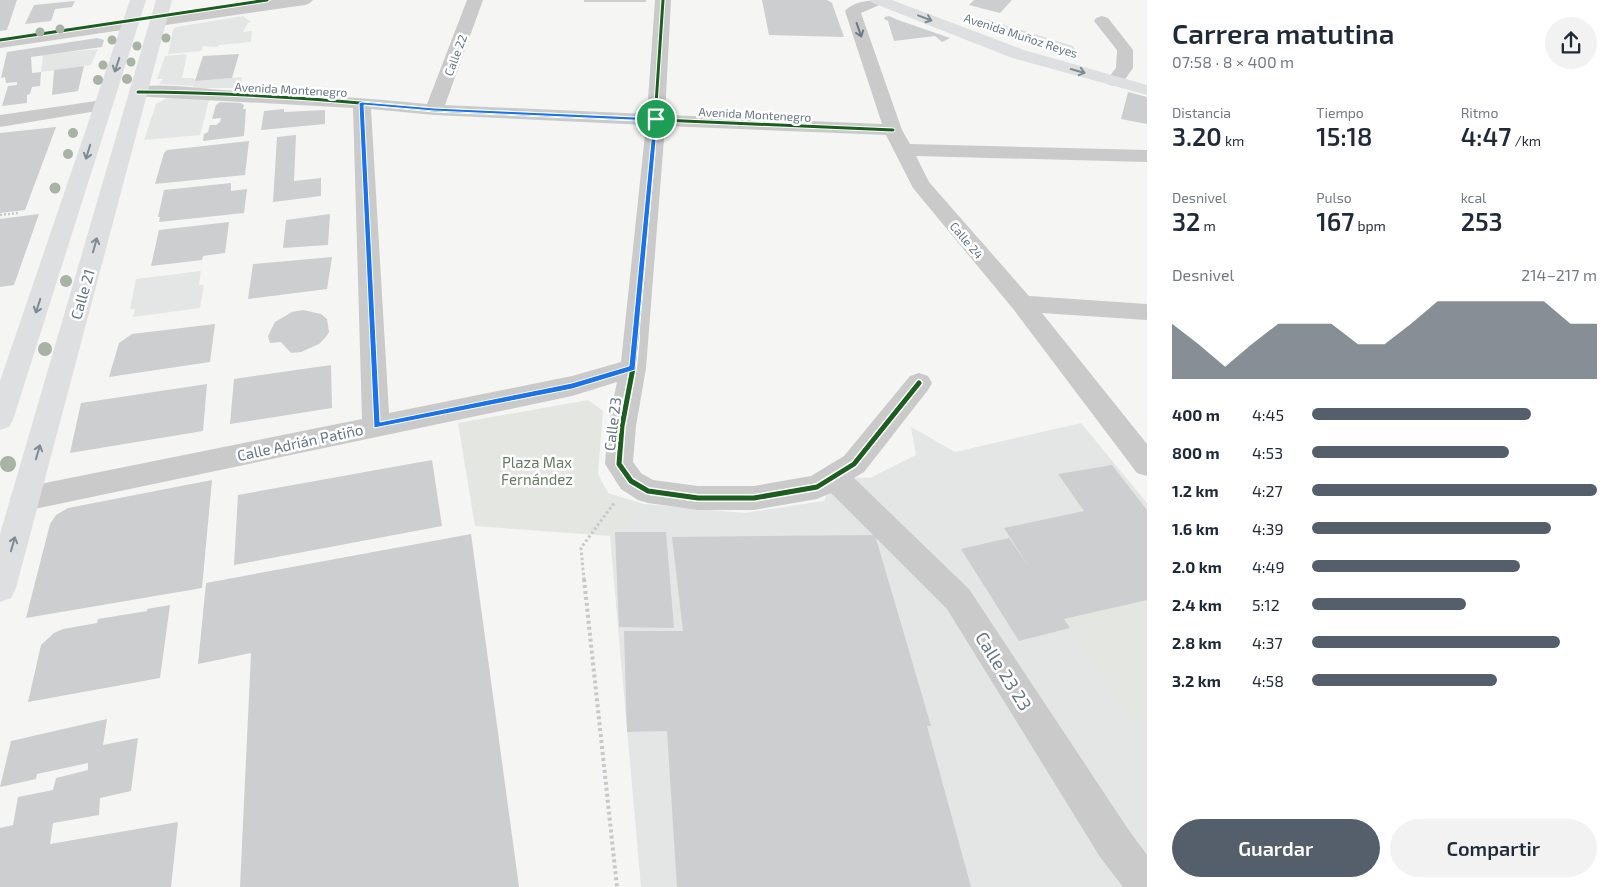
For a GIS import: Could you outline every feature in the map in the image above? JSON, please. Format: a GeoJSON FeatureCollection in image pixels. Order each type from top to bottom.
{"type":"FeatureCollection","features":[{"type":"Feature","properties":{"kind":"main road"},"geometry":{"type":"LineString","coordinates":[[0,420],[138,0]]}},
{"type":"Feature","properties":{"kind":"main road","name":"Calle 21"},"geometry":{"type":"LineString","coordinates":[[0,588],[12,501],[138,92],[164,0]]}},
{"type":"Feature","properties":{"kind":"main road"},"geometry":{"type":"LineString","coordinates":[[879,0],[1018,54],[1120,75],[1147,74]]}},
{"type":"Feature","properties":{"kind":"main road","name":"Avenida Muñoz Reyes"},"geometry":{"type":"LineString","coordinates":[[918,0],[946,10]]}},
{"type":"Feature","properties":{"kind":"main road","name":"Avenida Muñoz Reyes"},"geometry":{"type":"LineString","coordinates":[[972,19],[1079,53]]}},
{"type":"Feature","properties":{"kind":"main road"},"geometry":{"type":"LineString","coordinates":[[130,25],[159,21]]}},
{"type":"Feature","properties":{"kind":"main road"},"geometry":{"type":"LineString","coordinates":[[1106,62],[1120,75],[1147,90]]}},
{"type":"Feature","properties":{"kind":"main road"},"geometry":{"type":"LineString","coordinates":[[103,105],[138,92]]}},
{"type":"Feature","properties":{"kind":"street"},"geometry":{"type":"LineString","coordinates":[[159,21],[305,0]]}},
{"type":"Feature","properties":{"kind":"street","name":"Calle 22"},"geometry":{"type":"LineString","coordinates":[[434,110],[476,0]]}},
{"type":"Feature","properties":{"kind":"street","name":"Calle 23"},"geometry":{"type":"LineString","coordinates":[[631,481],[620,464],[622,426],[633,368],[656,119],[663,0]]}},
{"type":"Feature","properties":{"kind":"street","name":"Calle 24"},"geometry":{"type":"LineString","coordinates":[[879,0],[853,11],[897,140],[920,184],[1022,304],[1147,465]]}},
{"type":"Feature","properties":{"kind":"street"},"geometry":{"type":"LineString","coordinates":[[1102,21],[1125,50],[1120,75]]}},
{"type":"Feature","properties":{"kind":"street"},"geometry":{"type":"LineString","coordinates":[[0,43],[130,25]]}},
{"type":"Feature","properties":{"kind":"street","name":"Avenida Montenegro"},"geometry":{"type":"LineString","coordinates":[[138,92],[158,91],[362,103],[434,110],[656,119],[897,140],[1147,156]]}},
{"type":"Feature","properties":{"kind":"street"},"geometry":{"type":"LineString","coordinates":[[362,103],[376,426]]}},
{"type":"Feature","properties":{"kind":"street"},"geometry":{"type":"LineString","coordinates":[[0,121],[103,105]]}},
{"type":"Feature","properties":{"kind":"street"},"geometry":{"type":"LineString","coordinates":[[1022,304],[1147,312]]}},
{"type":"Feature","properties":{"kind":"street","name":"Calle Adrián Patiño"},"geometry":{"type":"LineString","coordinates":[[12,501],[572,386],[633,368]]}},
{"type":"Feature","properties":{"kind":"street"},"geometry":{"type":"LineString","coordinates":[[631,481],[648,491],[698,498],[754,498],[817,487],[854,464],[919,383]]}},
{"type":"Feature","properties":{"kind":"street","name":"Calle 23 23"},"geometry":{"type":"LineString","coordinates":[[834,476],[958,599],[1114,843],[1147,887]]}},
{"type":"Feature","properties":{"kind":"path"},"geometry":{"type":"LineString","coordinates":[[0,215],[18,213]]}},
{"type":"Feature","properties":{"kind":"path"},"geometry":{"type":"LineString","coordinates":[[617,887],[581,548],[631,481]]}},
{"type":"Feature","properties":{"kind":"shaded area"},"geometry":{"type":"Polygon","coordinates":[[[243,16],[251,22],[248,23],[243,32],[252,31],[251,42],[219,45],[218,47],[203,46],[201,51],[168,54],[173,30],[176,27],[243,16]]]}},
{"type":"Feature","properties":{"kind":"shaded area"},"geometry":{"type":"Polygon","coordinates":[[[98,49],[91,65],[41,72],[43,55],[98,49]]]}},
{"type":"Feature","properties":{"kind":"shaded area"},"geometry":{"type":"Polygon","coordinates":[[[187,54],[182,78],[193,78],[196,81],[242,77],[241,88],[197,88],[194,86],[159,84],[163,79],[157,79],[165,56],[187,54]]]}},
{"type":"Feature","properties":{"kind":"shaded area"},"geometry":{"type":"Polygon","coordinates":[[[174,97],[209,100],[200,135],[144,140],[156,104],[174,97]]]}},
{"type":"Feature","properties":{"kind":"shaded area"},"geometry":{"type":"Polygon","coordinates":[[[201,271],[199,285],[204,285],[200,308],[133,317],[135,309],[130,309],[136,279],[201,271]]]}},
{"type":"Feature","properties":{"kind":"shaded area"},"geometry":{"type":"Polygon","coordinates":[[[1081,423],[1147,503],[1147,887],[641,887],[610,536],[644,504],[744,513],[824,501],[834,477],[870,478],[916,455],[911,427],[955,452],[1081,423]]]}},
{"type":"Feature","properties":{"kind":"green space","name":"Plaza Max Fernández"},"geometry":{"type":"Polygon","coordinates":[[[588,400],[603,411],[598,474],[608,493],[644,504],[610,536],[475,526],[458,423],[588,400]]]}},
{"type":"Feature","properties":{"kind":"green space"},"geometry":{"type":"Polygon","coordinates":[[[1147,601],[1147,718],[1133,721],[1064,619],[1147,601]]]}},
{"type":"Feature","properties":{"kind":"building"},"geometry":{"type":"Polygon","coordinates":[[[0,0],[17,0],[7,30],[0,31],[0,0]]]}},
{"type":"Feature","properties":{"kind":"building"},"geometry":{"type":"Polygon","coordinates":[[[584,0],[646,0],[646,2],[584,2],[584,0]]]}},
{"type":"Feature","properties":{"kind":"building"},"geometry":{"type":"Polygon","coordinates":[[[762,0],[827,0],[832,3],[844,37],[769,35],[762,0]]]}},
{"type":"Feature","properties":{"kind":"building"},"geometry":{"type":"Polygon","coordinates":[[[974,0],[1012,0],[1000,13],[969,5],[974,0]]]}},
{"type":"Feature","properties":{"kind":"building"},"geometry":{"type":"Polygon","coordinates":[[[75,1],[72,7],[55,9],[51,21],[25,24],[34,5],[75,1]]]}},
{"type":"Feature","properties":{"kind":"building"},"geometry":{"type":"Polygon","coordinates":[[[889,16],[950,38],[942,42],[935,36],[894,41],[888,21],[884,19],[889,16]]]}},
{"type":"Feature","properties":{"kind":"building"},"geometry":{"type":"Polygon","coordinates":[[[97,38],[104,40],[102,47],[31,57],[32,73],[41,72],[40,86],[32,87],[30,94],[27,95],[27,103],[2,106],[8,86],[17,85],[17,82],[6,83],[5,77],[1,78],[7,52],[97,38]]]}},
{"type":"Feature","properties":{"kind":"building"},"geometry":{"type":"Polygon","coordinates":[[[239,54],[232,78],[195,81],[203,56],[239,54]]]}},
{"type":"Feature","properties":{"kind":"building"},"geometry":{"type":"Polygon","coordinates":[[[84,66],[78,91],[52,95],[54,70],[84,66]]]}},
{"type":"Feature","properties":{"kind":"building"},"geometry":{"type":"Polygon","coordinates":[[[1128,92],[1147,97],[1147,124],[1121,119],[1128,92]]]}},
{"type":"Feature","properties":{"kind":"building"},"geometry":{"type":"Polygon","coordinates":[[[220,102],[241,103],[244,105],[243,109],[246,109],[244,136],[203,141],[204,134],[208,132],[210,125],[216,125],[220,122],[221,118],[212,119],[216,105],[220,102]]]}},
{"type":"Feature","properties":{"kind":"building"},"geometry":{"type":"Polygon","coordinates":[[[284,109],[284,112],[325,110],[325,124],[261,130],[264,111],[284,109]]]}},
{"type":"Feature","properties":{"kind":"building"},"geometry":{"type":"Polygon","coordinates":[[[56,127],[25,210],[0,213],[0,133],[56,127]]]}},
{"type":"Feature","properties":{"kind":"building"},"geometry":{"type":"Polygon","coordinates":[[[296,135],[294,181],[321,178],[321,196],[273,202],[277,137],[296,135]]]}},
{"type":"Feature","properties":{"kind":"building"},"geometry":{"type":"Polygon","coordinates":[[[249,141],[245,175],[155,184],[164,153],[167,150],[249,141]]]}},
{"type":"Feature","properties":{"kind":"building"},"geometry":{"type":"Polygon","coordinates":[[[231,183],[231,191],[247,189],[244,213],[159,222],[160,217],[158,217],[164,190],[231,183]]]}},
{"type":"Feature","properties":{"kind":"building"},"geometry":{"type":"Polygon","coordinates":[[[39,214],[14,285],[0,287],[0,219],[39,214]]]}},
{"type":"Feature","properties":{"kind":"building"},"geometry":{"type":"Polygon","coordinates":[[[330,214],[328,245],[283,248],[286,220],[330,214]]]}},
{"type":"Feature","properties":{"kind":"building"},"geometry":{"type":"Polygon","coordinates":[[[229,222],[225,253],[203,256],[202,260],[151,266],[159,230],[229,222]]]}},
{"type":"Feature","properties":{"kind":"building"},"geometry":{"type":"Polygon","coordinates":[[[332,257],[327,289],[248,299],[253,264],[332,257]]]}},
{"type":"Feature","properties":{"kind":"building"},"geometry":{"type":"Polygon","coordinates":[[[303,310],[321,314],[327,319],[329,332],[319,344],[301,352],[291,353],[281,342],[270,343],[268,336],[275,322],[292,312],[303,310]]]}},
{"type":"Feature","properties":{"kind":"building"},"geometry":{"type":"Polygon","coordinates":[[[215,324],[210,362],[109,377],[119,343],[132,334],[215,324]]]}},
{"type":"Feature","properties":{"kind":"building"},"geometry":{"type":"Polygon","coordinates":[[[331,365],[332,408],[230,424],[234,379],[331,365]]]}},
{"type":"Feature","properties":{"kind":"building"},"geometry":{"type":"Polygon","coordinates":[[[207,384],[203,431],[70,453],[81,403],[207,384]]]}},
{"type":"Feature","properties":{"kind":"building"},"geometry":{"type":"Polygon","coordinates":[[[432,460],[442,526],[234,565],[238,495],[432,460]]]}},
{"type":"Feature","properties":{"kind":"building"},"geometry":{"type":"Polygon","coordinates":[[[1112,465],[1147,510],[1147,600],[1064,619],[1070,628],[1019,641],[961,549],[1009,538],[1029,567],[1004,528],[1084,511],[1058,474],[1112,465]]]}},
{"type":"Feature","properties":{"kind":"building"},"geometry":{"type":"Polygon","coordinates":[[[212,480],[202,588],[26,618],[50,524],[56,515],[68,508],[212,480]]]}},
{"type":"Feature","properties":{"kind":"building"},"geometry":{"type":"Polygon","coordinates":[[[615,532],[666,532],[674,628],[619,627],[615,532]]]}},
{"type":"Feature","properties":{"kind":"building"},"geometry":{"type":"Polygon","coordinates":[[[471,534],[519,887],[240,887],[251,653],[198,664],[206,583],[471,534]]]}},
{"type":"Feature","properties":{"kind":"building"},"geometry":{"type":"Polygon","coordinates":[[[875,535],[931,726],[927,726],[971,887],[677,887],[667,731],[627,732],[624,631],[683,631],[672,537],[875,535]]]}},
{"type":"Feature","properties":{"kind":"building"},"geometry":{"type":"Polygon","coordinates":[[[170,605],[160,678],[28,702],[41,645],[54,633],[63,629],[97,623],[98,619],[170,605]]]}},
{"type":"Feature","properties":{"kind":"building"},"geometry":{"type":"Polygon","coordinates":[[[107,719],[103,745],[138,738],[131,791],[100,798],[99,815],[53,823],[50,844],[178,822],[171,887],[0,887],[0,828],[13,825],[18,797],[53,790],[56,778],[88,770],[88,763],[37,774],[36,779],[0,787],[11,741],[107,719]]]}},
{"type":"Feature","properties":{"kind":"cycle path"},"geometry":{"type":"LineString","coordinates":[[0,40],[267,0]]}},
{"type":"Feature","properties":{"kind":"cycle path"},"geometry":{"type":"LineString","coordinates":[[663,0],[656,119],[633,368],[622,426],[619,464],[631,481],[648,491],[698,498],[754,498],[817,487],[854,464],[919,383]]}},
{"type":"Feature","properties":{"kind":"cycle path"},"geometry":{"type":"LineString","coordinates":[[138,92],[171,92],[362,103],[434,110],[893,130]]}},
{"type":"Feature","properties":{"kind":"route"},"geometry":{"type":"LineString","coordinates":[[362,103],[434,110],[656,119],[633,368],[572,386],[376,426],[362,103]]}}]}
